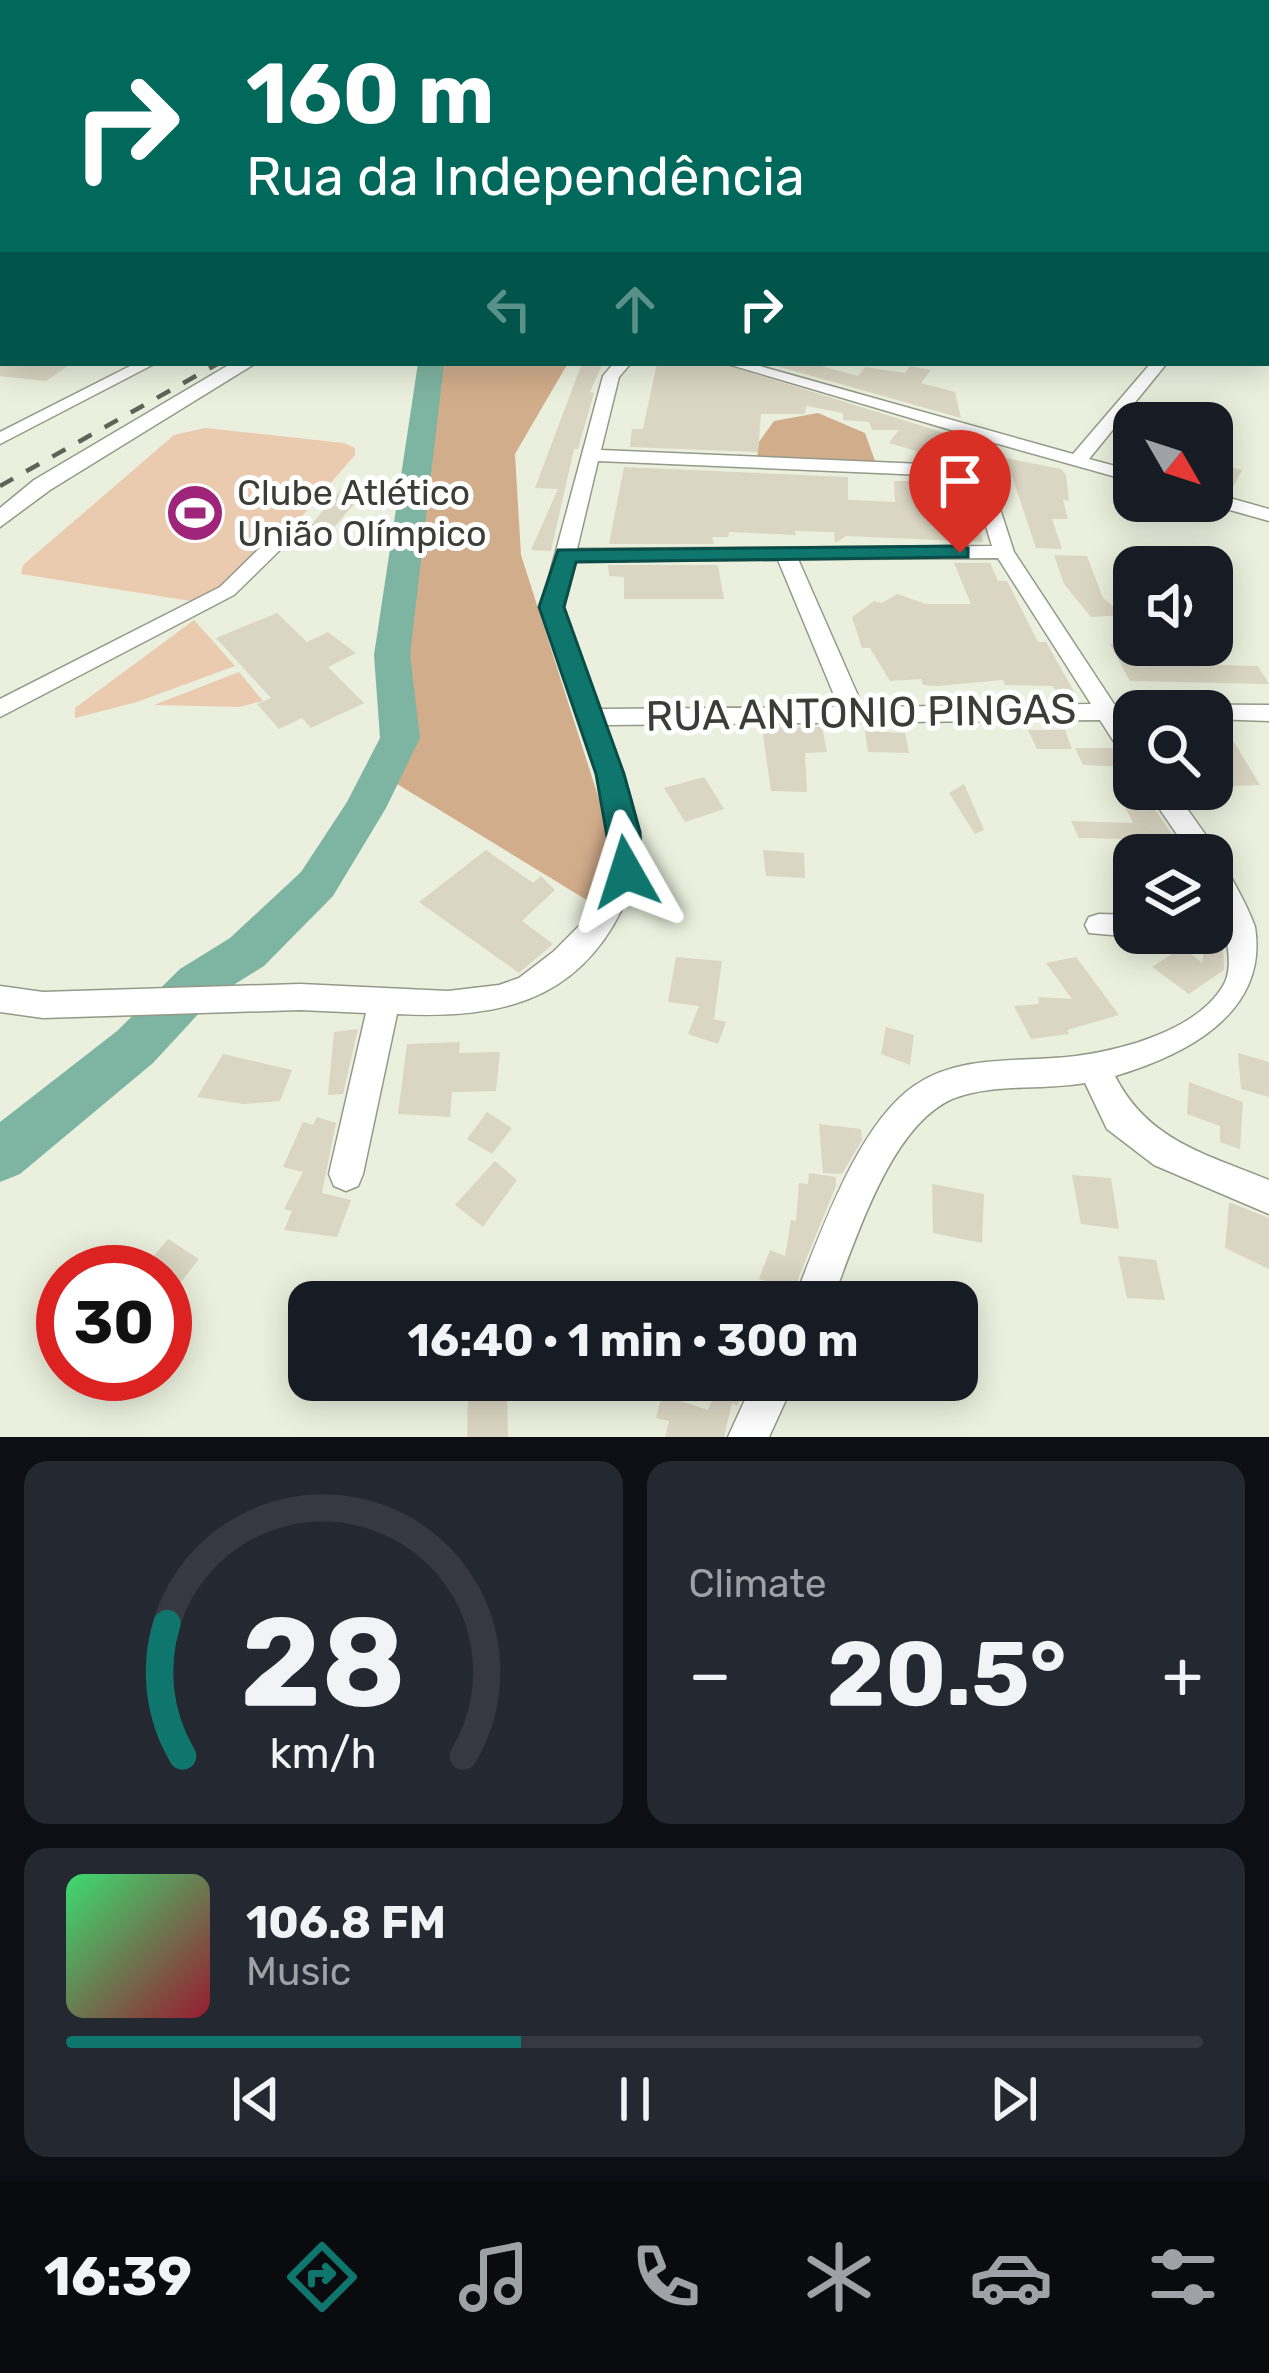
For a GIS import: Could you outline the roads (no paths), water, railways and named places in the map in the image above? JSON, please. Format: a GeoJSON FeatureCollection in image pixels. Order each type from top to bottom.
{"type":"FeatureCollection","features":[{"type":"Feature","properties":{"kind":"main road"},"geometry":{"type":"LineString","coordinates":[[0,500],[222,366]]}},
{"type":"Feature","properties":{"kind":"main road"},"geometry":{"type":"LineString","coordinates":[[0,520],[42,485],[210,390],[242,366]]}},
{"type":"Feature","properties":{"kind":"street"},"geometry":{"type":"LineString","coordinates":[[0,439],[142,366]]}},
{"type":"Feature","properties":{"kind":"street"},"geometry":{"type":"LineString","coordinates":[[0,998],[43,1005],[385,998],[448,1004],[500,998],[530,987],[563,962],[601,922],[626,872],[625,832],[551,607],[611,376],[619,366]]}},
{"type":"Feature","properties":{"kind":"street"},"geometry":{"type":"LineString","coordinates":[[743,366],[1113,471]]}},
{"type":"Feature","properties":{"kind":"street"},"geometry":{"type":"LineString","coordinates":[[1078,460],[1156,366]]}},
{"type":"Feature","properties":{"kind":"street"},"geometry":{"type":"LineString","coordinates":[[965,428],[1004,552],[1113,723]]}},
{"type":"Feature","properties":{"kind":"street"},"geometry":{"type":"LineString","coordinates":[[593,455],[976,472]]}},
{"type":"Feature","properties":{"kind":"street"},"geometry":{"type":"LineString","coordinates":[[1233,505],[1269,515]]}},
{"type":"Feature","properties":{"kind":"street"},"geometry":{"type":"LineString","coordinates":[[0,709],[227,591],[278,542]]}},
{"type":"Feature","properties":{"kind":"street"},"geometry":{"type":"LineString","coordinates":[[566,555],[1004,552]]}},
{"type":"Feature","properties":{"kind":"street"},"geometry":{"type":"LineString","coordinates":[[786,554],[853,712]]}},
{"type":"Feature","properties":{"kind":"street","name":"RUA ANTONIO PINGAS"},"geometry":{"type":"LineString","coordinates":[[589,717],[1113,708]]}},
{"type":"Feature","properties":{"kind":"street","name":"RUA ANTONIO PINGAS"},"geometry":{"type":"LineString","coordinates":[[1233,712],[1269,713]]}},
{"type":"Feature","properties":{"kind":"street"},"geometry":{"type":"LineString","coordinates":[[1099,925],[1113,925]]}},
{"type":"Feature","properties":{"kind":"street"},"geometry":{"type":"LineString","coordinates":[[822,1281],[895,1130],[926,1096],[971,1079],[1094,1067],[1167,1045],[1219,1017],[1238,999],[1250,974],[1233,941]]}},
{"type":"Feature","properties":{"kind":"street"},"geometry":{"type":"LineString","coordinates":[[346,1174],[385,998]]}},
{"type":"Feature","properties":{"kind":"street"},"geometry":{"type":"LineString","coordinates":[[1094,1067],[1119,1118],[1166,1154],[1269,1197]]}},
{"type":"Feature","properties":{"kind":"street"},"geometry":{"type":"LineString","coordinates":[[748,1437],[766,1401]]}},
{"type":"Feature","properties":{"kind":"waterway"},"geometry":{"type":"LineString","coordinates":[[0,1156],[135,1047],[197,983],[247,952],[317,884],[365,808],[400,738],[392,655],[423,453],[431,366]]}},
{"type":"Feature","properties":{"kind":"railway"},"geometry":{"type":"LineString","coordinates":[[0,486],[214,366]]}},
{"type":"Feature","properties":{"kind":"place","name":"Clube Atlético União Olímpico"},"geometry":{"type":"Point","coordinates":[195,513]}}]}
